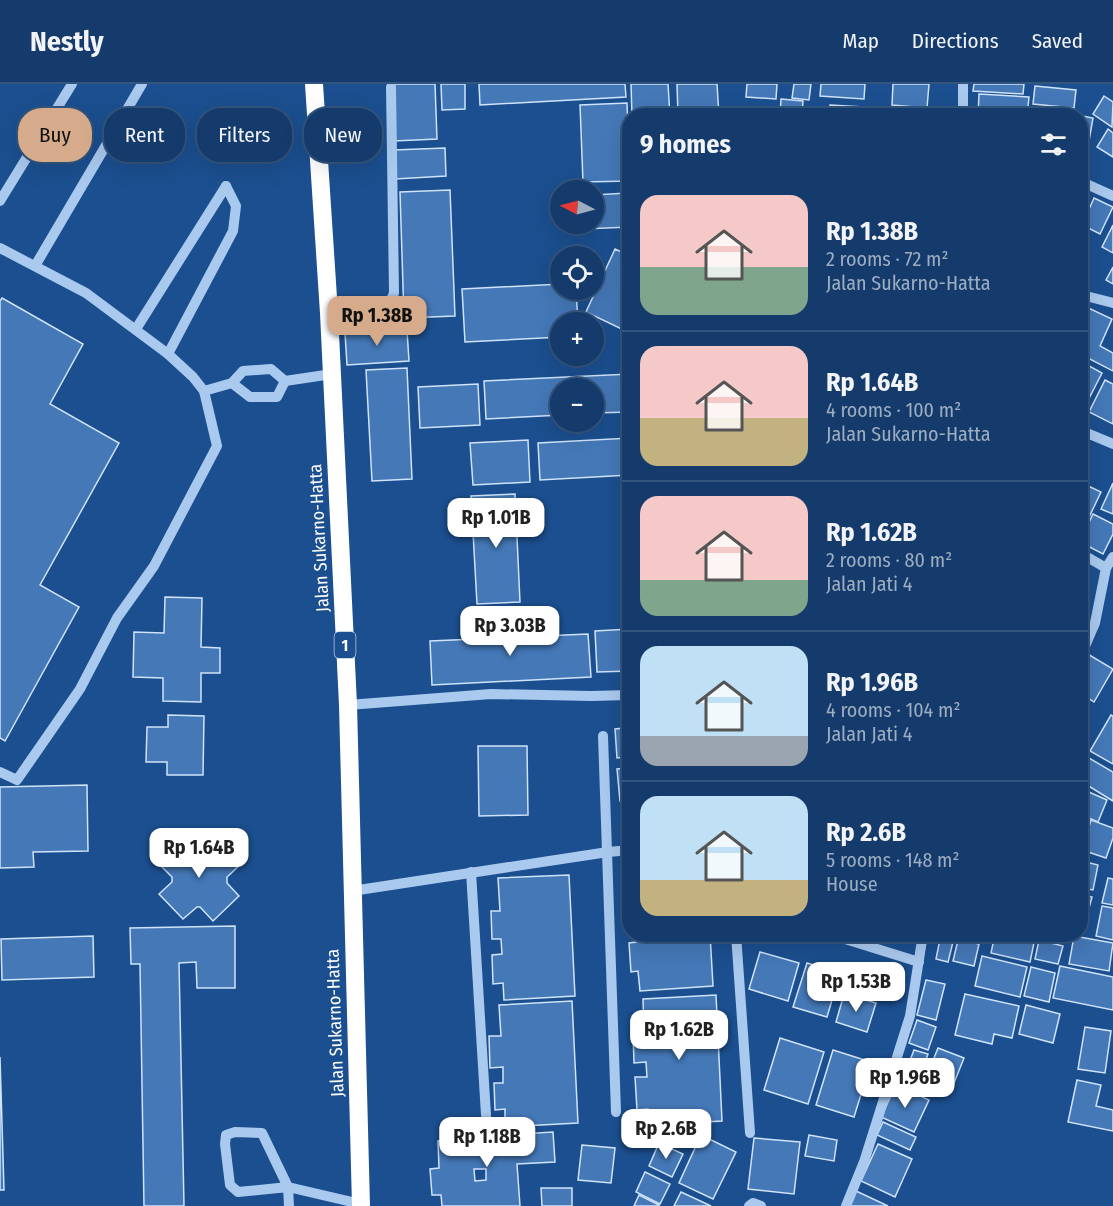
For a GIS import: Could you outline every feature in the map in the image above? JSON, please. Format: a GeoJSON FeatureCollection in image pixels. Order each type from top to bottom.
{"type":"FeatureCollection","features":[{"type":"Feature","properties":{"kind":"highway","name":"Jalan Sukarno-Hatta"},"geometry":{"type":"LineString","coordinates":[[314,84],[329,313],[348,705],[361,1205]]}},
{"type":"Feature","properties":{"kind":"street"},"geometry":{"type":"LineString","coordinates":[[0,201],[72,84]]}},
{"type":"Feature","properties":{"kind":"street"},"geometry":{"type":"LineString","coordinates":[[35,266],[142,84]]}},
{"type":"Feature","properties":{"kind":"street"},"geometry":{"type":"LineString","coordinates":[[963,84],[963,108]]}},
{"type":"Feature","properties":{"kind":"street"},"geometry":{"type":"LineString","coordinates":[[329,313],[373,312],[384,309],[391,303],[394,292],[391,87]]}},
{"type":"Feature","properties":{"kind":"street"},"geometry":{"type":"LineString","coordinates":[[1088,185],[1113,196]]}},
{"type":"Feature","properties":{"kind":"street"},"geometry":{"type":"LineString","coordinates":[[136,329],[226,186],[236,206],[233,231],[168,354]]}},
{"type":"Feature","properties":{"kind":"street"},"geometry":{"type":"LineString","coordinates":[[0,248],[86,293],[168,354],[193,377],[204,391],[217,446],[154,566],[117,618],[80,689],[17,780],[0,772]]}},
{"type":"Feature","properties":{"kind":"street"},"geometry":{"type":"LineString","coordinates":[[1088,297],[1113,303]]}},
{"type":"Feature","properties":{"kind":"street"},"geometry":{"type":"LineString","coordinates":[[204,391],[232,383],[243,371],[270,369],[285,381],[332,374]]}},
{"type":"Feature","properties":{"kind":"street"},"geometry":{"type":"LineString","coordinates":[[232,383],[250,397],[277,397],[285,381]]}},
{"type":"Feature","properties":{"kind":"street"},"geometry":{"type":"LineString","coordinates":[[1088,434],[1113,444]]}},
{"type":"Feature","properties":{"kind":"street"},"geometry":{"type":"LineString","coordinates":[[1088,639],[1095,623],[1106,568],[1113,557]]}},
{"type":"Feature","properties":{"kind":"street"},"geometry":{"type":"LineString","coordinates":[[1088,558],[1106,568]]}},
{"type":"Feature","properties":{"kind":"street"},"geometry":{"type":"LineString","coordinates":[[348,705],[490,694],[622,695]]}},
{"type":"Feature","properties":{"kind":"street"},"geometry":{"type":"LineString","coordinates":[[603,736],[616,1112]]}},
{"type":"Feature","properties":{"kind":"street"},"geometry":{"type":"LineString","coordinates":[[352,891],[622,851]]}},
{"type":"Feature","properties":{"kind":"street"},"geometry":{"type":"LineString","coordinates":[[471,872],[488,1131]]}},
{"type":"Feature","properties":{"kind":"street"},"geometry":{"type":"LineString","coordinates":[[737,942],[750,1133]]}},
{"type":"Feature","properties":{"kind":"street"},"geometry":{"type":"LineString","coordinates":[[855,942],[919,962]]}},
{"type":"Feature","properties":{"kind":"street"},"geometry":{"type":"LineString","coordinates":[[846,1206],[864,1162],[910,1016],[922,942]]}},
{"type":"Feature","properties":{"kind":"street"},"geometry":{"type":"LineString","coordinates":[[289,1206],[288,1186],[262,1133],[235,1132],[226,1135],[225,1144],[231,1185],[238,1192],[288,1186],[361,1205]]}},
{"type":"Feature","properties":{"kind":"street"},"geometry":{"type":"LineString","coordinates":[[749,1206],[753,1203],[761,1206]]}},
{"type":"Feature","properties":{"kind":"building"},"geometry":{"type":"Polygon","coordinates":[[[392,84],[435,84],[437,139],[394,141],[392,84]]]}},
{"type":"Feature","properties":{"kind":"building"},"geometry":{"type":"Polygon","coordinates":[[[441,84],[465,84],[465,109],[442,110],[441,84]]]}},
{"type":"Feature","properties":{"kind":"building"},"geometry":{"type":"Polygon","coordinates":[[[479,84],[625,84],[626,97],[480,105],[479,84]]]}},
{"type":"Feature","properties":{"kind":"building"},"geometry":{"type":"Polygon","coordinates":[[[631,84],[668,84],[670,108],[632,108],[631,84]]]}},
{"type":"Feature","properties":{"kind":"building"},"geometry":{"type":"Polygon","coordinates":[[[677,84],[717,84],[718,108],[678,108],[677,84]]]}},
{"type":"Feature","properties":{"kind":"building"},"geometry":{"type":"Polygon","coordinates":[[[747,84],[777,84],[776,99],[746,97],[747,84]]]}},
{"type":"Feature","properties":{"kind":"building"},"geometry":{"type":"Polygon","coordinates":[[[794,84],[811,84],[809,100],[792,98],[794,84]]]}},
{"type":"Feature","properties":{"kind":"building"},"geometry":{"type":"Polygon","coordinates":[[[821,84],[865,84],[864,99],[820,96],[821,84]]]}},
{"type":"Feature","properties":{"kind":"building"},"geometry":{"type":"Polygon","coordinates":[[[893,84],[929,84],[927,108],[892,105],[893,84]]]}},
{"type":"Feature","properties":{"kind":"building"},"geometry":{"type":"Polygon","coordinates":[[[974,84],[1024,84],[1023,94],[973,91],[974,84]]]}},
{"type":"Feature","properties":{"kind":"building"},"geometry":{"type":"Polygon","coordinates":[[[1035,86],[1076,90],[1074,108],[1033,104],[1035,86]]]}},
{"type":"Feature","properties":{"kind":"building"},"geometry":{"type":"Polygon","coordinates":[[[979,94],[1029,97],[1028,108],[978,108],[979,94]]]}},
{"type":"Feature","properties":{"kind":"building"},"geometry":{"type":"Polygon","coordinates":[[[1104,96],[1113,102],[1112,127],[1093,114],[1104,96]]]}},
{"type":"Feature","properties":{"kind":"building"},"geometry":{"type":"Polygon","coordinates":[[[781,99],[803,101],[803,108],[780,108],[781,99]]]}},
{"type":"Feature","properties":{"kind":"building"},"geometry":{"type":"Polygon","coordinates":[[[627,103],[627,108],[622,108],[622,181],[583,180],[580,105],[627,103]]]}},
{"type":"Feature","properties":{"kind":"building"},"geometry":{"type":"Polygon","coordinates":[[[830,105],[864,107],[864,108],[830,108],[830,105]]]}},
{"type":"Feature","properties":{"kind":"building"},"geometry":{"type":"Polygon","coordinates":[[[1088,117],[1093,118],[1088,141],[1088,117]]]}},
{"type":"Feature","properties":{"kind":"building"},"geometry":{"type":"Polygon","coordinates":[[[1108,129],[1113,133],[1113,157],[1097,147],[1108,129]]]}},
{"type":"Feature","properties":{"kind":"building"},"geometry":{"type":"Polygon","coordinates":[[[445,148],[446,176],[395,179],[394,150],[445,148]]]}},
{"type":"Feature","properties":{"kind":"building"},"geometry":{"type":"Polygon","coordinates":[[[450,190],[455,316],[404,318],[400,192],[450,190]]]}},
{"type":"Feature","properties":{"kind":"building"},"geometry":{"type":"Polygon","coordinates":[[[622,193],[622,227],[604,228],[604,194],[622,193]]]}},
{"type":"Feature","properties":{"kind":"building"},"geometry":{"type":"Polygon","coordinates":[[[1094,198],[1113,207],[1100,234],[1088,228],[1088,212],[1094,198]]]}},
{"type":"Feature","properties":{"kind":"building"},"geometry":{"type":"Polygon","coordinates":[[[1113,225],[1113,253],[1102,247],[1113,225]]]}},
{"type":"Feature","properties":{"kind":"building"},"geometry":{"type":"Polygon","coordinates":[[[615,249],[622,252],[622,329],[604,321],[604,312],[586,312],[592,300],[604,300],[604,273],[615,249]]]}},
{"type":"Feature","properties":{"kind":"building"},"geometry":{"type":"Polygon","coordinates":[[[1113,267],[1113,284],[1106,280],[1113,267]]]}},
{"type":"Feature","properties":{"kind":"building"},"geometry":{"type":"Polygon","coordinates":[[[550,285],[550,300],[577,300],[577,312],[550,312],[550,338],[465,342],[462,289],[550,285]]]}},
{"type":"Feature","properties":{"kind":"building"},"geometry":{"type":"Polygon","coordinates":[[[2,298],[83,344],[50,404],[119,443],[40,585],[79,607],[5,741],[0,738],[0,301],[2,298]]]}},
{"type":"Feature","properties":{"kind":"building"},"geometry":{"type":"Polygon","coordinates":[[[1088,308],[1112,319],[1100,346],[1113,353],[1113,371],[1088,358],[1088,308]]]}},
{"type":"Feature","properties":{"kind":"building"},"geometry":{"type":"Polygon","coordinates":[[[407,330],[409,361],[347,365],[345,333],[407,330]]]}},
{"type":"Feature","properties":{"kind":"building"},"geometry":{"type":"Polygon","coordinates":[[[1088,365],[1102,373],[1088,400],[1088,365]]]}},
{"type":"Feature","properties":{"kind":"building"},"geometry":{"type":"Polygon","coordinates":[[[407,368],[412,479],[372,481],[366,370],[407,368]]]}},
{"type":"Feature","properties":{"kind":"building"},"geometry":{"type":"Polygon","coordinates":[[[622,374],[622,412],[604,413],[604,378],[550,378],[550,416],[486,419],[484,381],[622,374]]]}},
{"type":"Feature","properties":{"kind":"building"},"geometry":{"type":"Polygon","coordinates":[[[1105,380],[1113,384],[1113,424],[1089,412],[1105,380]]]}},
{"type":"Feature","properties":{"kind":"building"},"geometry":{"type":"Polygon","coordinates":[[[478,384],[480,425],[420,428],[418,387],[478,384]]]}},
{"type":"Feature","properties":{"kind":"building"},"geometry":{"type":"Polygon","coordinates":[[[622,438],[622,475],[540,480],[538,443],[622,438]]]}},
{"type":"Feature","properties":{"kind":"building"},"geometry":{"type":"Polygon","coordinates":[[[528,440],[530,482],[473,485],[470,443],[528,440]]]}},
{"type":"Feature","properties":{"kind":"building"},"geometry":{"type":"Polygon","coordinates":[[[1113,483],[1113,514],[1101,509],[1113,483]]]}},
{"type":"Feature","properties":{"kind":"building"},"geometry":{"type":"Polygon","coordinates":[[[1088,486],[1101,492],[1088,519],[1088,486]]]}},
{"type":"Feature","properties":{"kind":"building"},"geometry":{"type":"Polygon","coordinates":[[[515,494],[520,602],[477,604],[471,496],[515,494]]]}},
{"type":"Feature","properties":{"kind":"building"},"geometry":{"type":"Polygon","coordinates":[[[1093,514],[1113,524],[1113,534],[1103,554],[1088,546],[1088,524],[1093,514]]]}},
{"type":"Feature","properties":{"kind":"building"},"geometry":{"type":"Polygon","coordinates":[[[165,597],[202,598],[201,647],[220,648],[220,673],[201,673],[201,702],[163,701],[163,678],[133,677],[134,632],[164,633],[165,597]]]}},
{"type":"Feature","properties":{"kind":"building"},"geometry":{"type":"Polygon","coordinates":[[[518,614],[519,637],[588,634],[591,677],[432,685],[430,641],[499,638],[498,615],[518,614]]]}},
{"type":"Feature","properties":{"kind":"building"},"geometry":{"type":"Polygon","coordinates":[[[622,629],[622,671],[597,672],[595,631],[622,629]]]}},
{"type":"Feature","properties":{"kind":"building"},"geometry":{"type":"Polygon","coordinates":[[[1088,654],[1113,669],[1094,702],[1088,698],[1088,654]]]}},
{"type":"Feature","properties":{"kind":"building"},"geometry":{"type":"Polygon","coordinates":[[[168,715],[204,716],[203,775],[167,775],[167,762],[146,762],[147,727],[168,727],[168,715]]]}},
{"type":"Feature","properties":{"kind":"building"},"geometry":{"type":"Polygon","coordinates":[[[1111,715],[1113,716],[1113,764],[1090,751],[1111,715]]]}},
{"type":"Feature","properties":{"kind":"building"},"geometry":{"type":"Polygon","coordinates":[[[622,728],[622,757],[617,758],[615,729],[622,728]]]}},
{"type":"Feature","properties":{"kind":"building"},"geometry":{"type":"Polygon","coordinates":[[[478,746],[527,746],[528,815],[479,816],[478,746]]]}},
{"type":"Feature","properties":{"kind":"building"},"geometry":{"type":"Polygon","coordinates":[[[1088,757],[1113,772],[1113,801],[1088,786],[1088,757]]]}},
{"type":"Feature","properties":{"kind":"building"},"geometry":{"type":"Polygon","coordinates":[[[622,768],[622,801],[620,801],[617,769],[622,768]]]}},
{"type":"Feature","properties":{"kind":"building"},"geometry":{"type":"Polygon","coordinates":[[[87,785],[88,851],[33,852],[34,867],[0,868],[0,787],[87,785]]]}},
{"type":"Feature","properties":{"kind":"building"},"geometry":{"type":"Polygon","coordinates":[[[1088,792],[1107,800],[1098,822],[1088,818],[1088,792]]]}},
{"type":"Feature","properties":{"kind":"building"},"geometry":{"type":"Polygon","coordinates":[[[1091,820],[1113,828],[1113,838],[1106,858],[1088,852],[1088,830],[1091,820]]]}},
{"type":"Feature","properties":{"kind":"building"},"geometry":{"type":"Polygon","coordinates":[[[183,837],[195,850],[204,850],[217,839],[241,864],[227,877],[227,883],[239,896],[213,921],[200,907],[183,919],[159,894],[172,882],[172,877],[157,862],[183,837]]]}},
{"type":"Feature","properties":{"kind":"building"},"geometry":{"type":"Polygon","coordinates":[[[1088,862],[1098,865],[1093,890],[1088,889],[1088,862]]]}},
{"type":"Feature","properties":{"kind":"building"},"geometry":{"type":"Polygon","coordinates":[[[569,875],[575,996],[504,1000],[503,983],[493,984],[492,955],[502,954],[501,939],[492,939],[491,911],[500,911],[498,878],[569,875]]]}},
{"type":"Feature","properties":{"kind":"building"},"geometry":{"type":"Polygon","coordinates":[[[1108,878],[1113,879],[1113,905],[1102,903],[1108,878]]]}},
{"type":"Feature","properties":{"kind":"building"},"geometry":{"type":"Polygon","coordinates":[[[1088,896],[1092,897],[1088,912],[1088,896]]]}},
{"type":"Feature","properties":{"kind":"building"},"geometry":{"type":"Polygon","coordinates":[[[1102,906],[1113,908],[1113,940],[1096,936],[1102,906]]]}},
{"type":"Feature","properties":{"kind":"building"},"geometry":{"type":"Polygon","coordinates":[[[235,926],[235,988],[197,988],[196,962],[179,963],[184,1206],[144,1206],[140,964],[131,964],[130,928],[235,926]]]}},
{"type":"Feature","properties":{"kind":"building"},"geometry":{"type":"Polygon","coordinates":[[[93,936],[94,977],[2,980],[1,939],[93,936]]]}},
{"type":"Feature","properties":{"kind":"building"},"geometry":{"type":"Polygon","coordinates":[[[1088,939],[1113,943],[1109,971],[1069,964],[1073,942],[1088,942],[1088,939]]]}},
{"type":"Feature","properties":{"kind":"building"},"geometry":{"type":"Polygon","coordinates":[[[710,942],[713,986],[640,991],[638,971],[631,972],[629,943],[710,942]]]}},
{"type":"Feature","properties":{"kind":"building"},"geometry":{"type":"Polygon","coordinates":[[[939,942],[953,942],[948,962],[936,959],[939,942]]]}},
{"type":"Feature","properties":{"kind":"building"},"geometry":{"type":"Polygon","coordinates":[[[958,942],[979,944],[974,966],[953,961],[958,942]]]}},
{"type":"Feature","properties":{"kind":"building"},"geometry":{"type":"Polygon","coordinates":[[[993,942],[1034,942],[1030,962],[991,953],[993,942]]]}},
{"type":"Feature","properties":{"kind":"building"},"geometry":{"type":"Polygon","coordinates":[[[1039,942],[1063,946],[1058,964],[1035,959],[1039,942]]]}},
{"type":"Feature","properties":{"kind":"building"},"geometry":{"type":"Polygon","coordinates":[[[760,952],[799,963],[788,1001],[749,989],[760,952]]]}},
{"type":"Feature","properties":{"kind":"building"},"geometry":{"type":"Polygon","coordinates":[[[982,956],[1027,967],[1020,997],[975,986],[982,956]]]}},
{"type":"Feature","properties":{"kind":"building"},"geometry":{"type":"Polygon","coordinates":[[[807,963],[840,973],[827,1017],[793,1007],[807,963]]]}},
{"type":"Feature","properties":{"kind":"building"},"geometry":{"type":"Polygon","coordinates":[[[1060,966],[1113,977],[1113,1010],[1053,998],[1060,966]]]}},
{"type":"Feature","properties":{"kind":"building"},"geometry":{"type":"Polygon","coordinates":[[[1031,967],[1055,973],[1049,1002],[1024,996],[1031,967]]]}},
{"type":"Feature","properties":{"kind":"building"},"geometry":{"type":"Polygon","coordinates":[[[849,970],[868,976],[862,997],[843,991],[849,970]]]}},
{"type":"Feature","properties":{"kind":"building"},"geometry":{"type":"Polygon","coordinates":[[[926,980],[945,984],[936,1020],[917,1015],[926,980]]]}},
{"type":"Feature","properties":{"kind":"building"},"geometry":{"type":"Polygon","coordinates":[[[844,994],[876,1003],[867,1032],[836,1022],[844,994]]]}},
{"type":"Feature","properties":{"kind":"building"},"geometry":{"type":"Polygon","coordinates":[[[965,994],[1019,1006],[1012,1038],[994,1034],[992,1044],[955,1035],[965,994]]]}},
{"type":"Feature","properties":{"kind":"building"},"geometry":{"type":"Polygon","coordinates":[[[716,995],[722,1121],[649,1125],[648,1109],[637,1110],[635,1077],[647,1077],[646,1062],[634,1063],[633,1032],[644,1032],[643,999],[716,995]]]}},
{"type":"Feature","properties":{"kind":"building"},"geometry":{"type":"Polygon","coordinates":[[[572,1001],[578,1123],[505,1127],[505,1109],[495,1110],[494,1083],[503,1083],[503,1067],[490,1068],[489,1036],[501,1036],[499,1005],[572,1001]]]}},
{"type":"Feature","properties":{"kind":"building"},"geometry":{"type":"Polygon","coordinates":[[[1026,1005],[1060,1014],[1053,1043],[1019,1034],[1026,1005]]]}},
{"type":"Feature","properties":{"kind":"building"},"geometry":{"type":"Polygon","coordinates":[[[917,1020],[936,1027],[928,1050],[909,1043],[917,1020]]]}},
{"type":"Feature","properties":{"kind":"building"},"geometry":{"type":"Polygon","coordinates":[[[1085,1027],[1111,1031],[1105,1073],[1078,1069],[1085,1027]]]}},
{"type":"Feature","properties":{"kind":"building"},"geometry":{"type":"Polygon","coordinates":[[[780,1038],[824,1052],[808,1104],[764,1090],[780,1038]]]}},
{"type":"Feature","properties":{"kind":"building"},"geometry":{"type":"Polygon","coordinates":[[[938,1048],[964,1058],[954,1083],[928,1073],[938,1048]]]}},
{"type":"Feature","properties":{"kind":"building"},"geometry":{"type":"Polygon","coordinates":[[[833,1050],[871,1062],[854,1117],[816,1105],[833,1050]]]}},
{"type":"Feature","properties":{"kind":"building"},"geometry":{"type":"Polygon","coordinates":[[[914,1050],[928,1054],[920,1076],[906,1071],[914,1050]]]}},
{"type":"Feature","properties":{"kind":"building"},"geometry":{"type":"Polygon","coordinates":[[[0,1057],[4,1190],[0,1190],[0,1057]]]}},
{"type":"Feature","properties":{"kind":"building"},"geometry":{"type":"Polygon","coordinates":[[[907,1074],[922,1079],[918,1090],[903,1084],[907,1074]]]}},
{"type":"Feature","properties":{"kind":"building"},"geometry":{"type":"Polygon","coordinates":[[[1077,1080],[1101,1085],[1096,1106],[1113,1110],[1113,1131],[1068,1122],[1077,1080]]]}},
{"type":"Feature","properties":{"kind":"building"},"geometry":{"type":"Polygon","coordinates":[[[896,1085],[929,1100],[914,1132],[881,1117],[896,1085]]]}},
{"type":"Feature","properties":{"kind":"building"},"geometry":{"type":"Polygon","coordinates":[[[883,1122],[916,1137],[910,1150],[877,1135],[883,1122]]]}},
{"type":"Feature","properties":{"kind":"building"},"geometry":{"type":"Polygon","coordinates":[[[553,1132],[555,1162],[517,1164],[520,1206],[442,1206],[441,1195],[432,1195],[430,1169],[439,1168],[438,1141],[456,1140],[456,1138],[553,1132]],[[474,1169],[475,1181],[486,1180],[486,1169],[474,1169]]]}},
{"type":"Feature","properties":{"kind":"building"},"geometry":{"type":"Polygon","coordinates":[[[701,1135],[736,1152],[713,1199],[679,1183],[701,1135]]]}},
{"type":"Feature","properties":{"kind":"building"},"geometry":{"type":"Polygon","coordinates":[[[809,1135],[837,1140],[834,1161],[805,1156],[809,1135]]]}},
{"type":"Feature","properties":{"kind":"building"},"geometry":{"type":"Polygon","coordinates":[[[754,1138],[800,1142],[794,1194],[748,1189],[754,1138]]]}},
{"type":"Feature","properties":{"kind":"building"},"geometry":{"type":"Polygon","coordinates":[[[659,1143],[683,1154],[672,1177],[649,1166],[659,1143]]]}},
{"type":"Feature","properties":{"kind":"building"},"geometry":{"type":"Polygon","coordinates":[[[878,1144],[912,1159],[895,1197],[861,1181],[878,1144]]]}},
{"type":"Feature","properties":{"kind":"building"},"geometry":{"type":"Polygon","coordinates":[[[582,1145],[615,1148],[611,1183],[578,1180],[582,1145]]]}},
{"type":"Feature","properties":{"kind":"building"},"geometry":{"type":"Polygon","coordinates":[[[645,1172],[670,1184],[660,1204],[636,1192],[645,1172]]]}},
{"type":"Feature","properties":{"kind":"building"},"geometry":{"type":"Polygon","coordinates":[[[541,1188],[572,1188],[572,1206],[542,1206],[541,1188]]]}},
{"type":"Feature","properties":{"kind":"building"},"geometry":{"type":"Polygon","coordinates":[[[856,1191],[888,1206],[849,1206],[856,1191]]]}},
{"type":"Feature","properties":{"kind":"building"},"geometry":{"type":"Polygon","coordinates":[[[681,1192],[711,1206],[674,1206],[681,1192]]]}},
{"type":"Feature","properties":{"kind":"building"},"geometry":{"type":"Polygon","coordinates":[[[639,1195],[659,1205],[659,1206],[634,1206],[639,1195]]]}}]}
